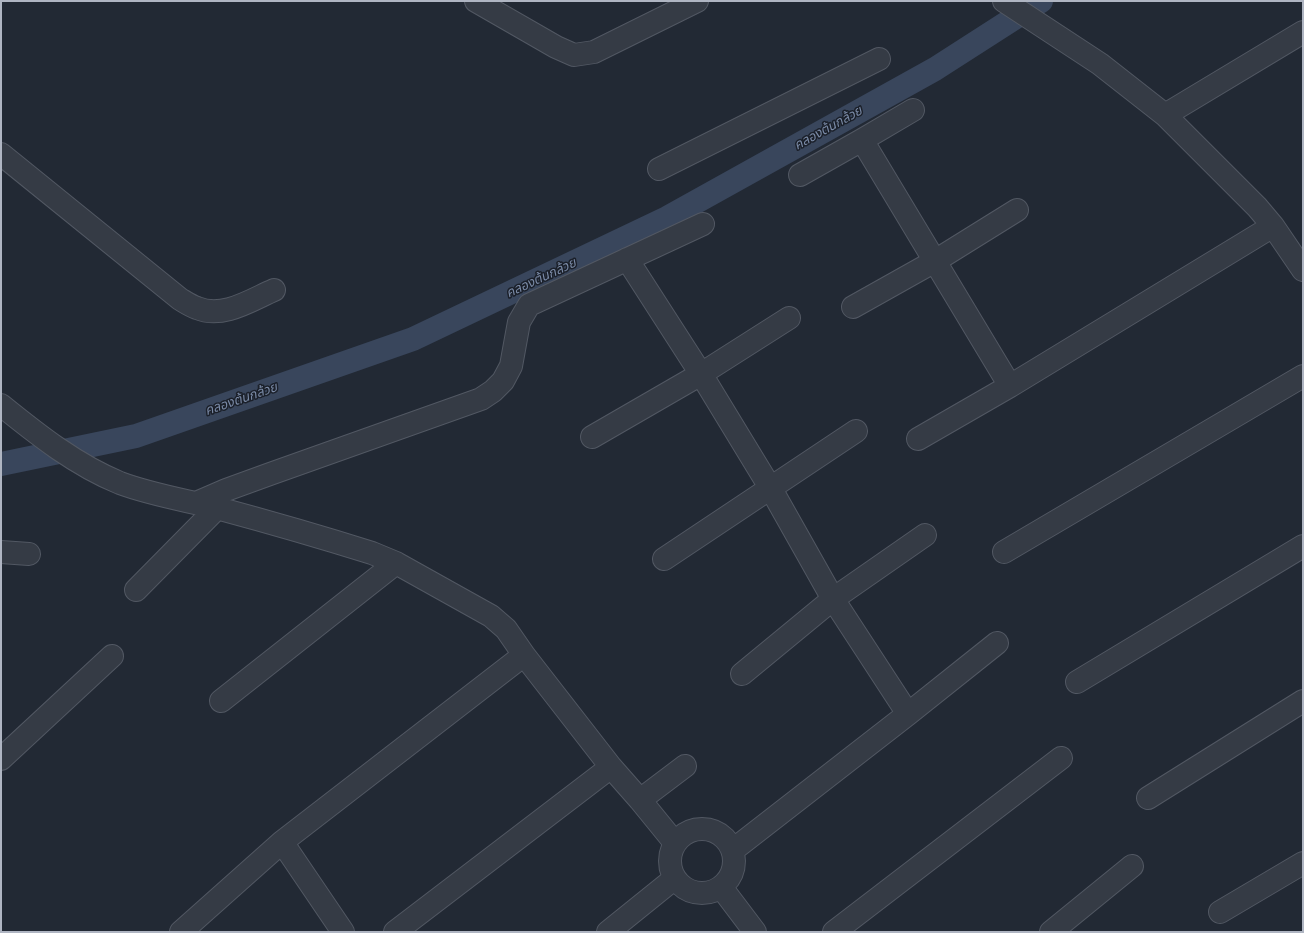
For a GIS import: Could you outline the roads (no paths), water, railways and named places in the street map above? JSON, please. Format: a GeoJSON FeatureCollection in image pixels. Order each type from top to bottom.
{"type":"FeatureCollection","features":[{"type":"Feature","properties":{"kind":"street"},"geometry":{"type":"LineString","coordinates":[[476,1],[556,47],[574,55],[594,52],[697,1]]}},
{"type":"Feature","properties":{"kind":"street"},"geometry":{"type":"LineString","coordinates":[[1004,1],[1100,64],[1165,116],[1257,207],[1273,226],[1303,270]]}},
{"type":"Feature","properties":{"kind":"street"},"geometry":{"type":"LineString","coordinates":[[1165,116],[1303,32]]}},
{"type":"Feature","properties":{"kind":"street"},"geometry":{"type":"LineString","coordinates":[[659,169],[879,59]]}},
{"type":"Feature","properties":{"kind":"street"},"geometry":{"type":"LineString","coordinates":[[800,175],[913,110]]}},
{"type":"Feature","properties":{"kind":"street"},"geometry":{"type":"LineString","coordinates":[[862,140],[1010,386]]}},
{"type":"Feature","properties":{"kind":"street"},"geometry":{"type":"LineString","coordinates":[[1,154],[180,299],[197,309],[214,312],[233,309],[274,290]]}},
{"type":"Feature","properties":{"kind":"street"},"geometry":{"type":"LineString","coordinates":[[853,307],[935,261],[1017,210]]}},
{"type":"Feature","properties":{"kind":"street"},"geometry":{"type":"LineString","coordinates":[[196,503],[226,490],[481,399],[493,391],[503,381],[511,366],[520,322],[529,305],[703,224]]}},
{"type":"Feature","properties":{"kind":"street"},"geometry":{"type":"LineString","coordinates":[[918,439],[1010,386],[1273,226]]}},
{"type":"Feature","properties":{"kind":"street"},"geometry":{"type":"LineString","coordinates":[[627,260],[701,374],[771,489],[833,599],[908,714]]}},
{"type":"Feature","properties":{"kind":"street"},"geometry":{"type":"LineString","coordinates":[[592,438],[701,374],[789,318]]}},
{"type":"Feature","properties":{"kind":"street"},"geometry":{"type":"LineString","coordinates":[[1004,552],[1303,376]]}},
{"type":"Feature","properties":{"kind":"street"},"geometry":{"type":"LineString","coordinates":[[1,405],[56,448],[85,466],[120,483],[156,494],[218,508],[372,553],[396,563],[491,616],[506,629],[524,655],[611,767],[675,843]]}},
{"type":"Feature","properties":{"kind":"street"},"geometry":{"type":"LineString","coordinates":[[664,559],[856,431]]}},
{"type":"Feature","properties":{"kind":"street"},"geometry":{"type":"LineString","coordinates":[[136,590],[218,508]]}},
{"type":"Feature","properties":{"kind":"street"},"geometry":{"type":"LineString","coordinates":[[742,674],[833,599],[925,535]]}},
{"type":"Feature","properties":{"kind":"street"},"geometry":{"type":"LineString","coordinates":[[1077,682],[1303,546]]}},
{"type":"Feature","properties":{"kind":"street"},"geometry":{"type":"LineString","coordinates":[[1,552],[28,554]]}},
{"type":"Feature","properties":{"kind":"street"},"geometry":{"type":"LineString","coordinates":[[222,701],[396,563]]}},
{"type":"Feature","properties":{"kind":"street"},"geometry":{"type":"LineString","coordinates":[[733,850],[997,643]]}},
{"type":"Feature","properties":{"kind":"street"},"geometry":{"type":"LineString","coordinates":[[182,932],[282,842],[524,655]]}},
{"type":"Feature","properties":{"kind":"street"},"geometry":{"type":"LineString","coordinates":[[1,759],[112,656]]}},
{"type":"Feature","properties":{"kind":"street"},"geometry":{"type":"LineString","coordinates":[[1148,798],[1303,701]]}},
{"type":"Feature","properties":{"kind":"street"},"geometry":{"type":"LineString","coordinates":[[834,932],[1061,758]]}},
{"type":"Feature","properties":{"kind":"street"},"geometry":{"type":"LineString","coordinates":[[640,800],[685,766]]}},
{"type":"Feature","properties":{"kind":"street"},"geometry":{"type":"LineString","coordinates":[[395,932],[611,767]]}},
{"type":"Feature","properties":{"kind":"street"},"geometry":{"type":"LineString","coordinates":[[706,829],[723,836],[733,850],[734,864],[730,877],[721,887],[709,892],[696,893],[684,888],[674,878],[670,861],[675,843],[689,831],[706,829]]}},
{"type":"Feature","properties":{"kind":"street"},"geometry":{"type":"LineString","coordinates":[[282,842],[343,932]]}},
{"type":"Feature","properties":{"kind":"street"},"geometry":{"type":"LineString","coordinates":[[1220,912],[1303,863]]}},
{"type":"Feature","properties":{"kind":"street"},"geometry":{"type":"LineString","coordinates":[[1051,932],[1132,866]]}},
{"type":"Feature","properties":{"kind":"street"},"geometry":{"type":"LineString","coordinates":[[608,932],[674,878]]}},
{"type":"Feature","properties":{"kind":"street"},"geometry":{"type":"LineString","coordinates":[[721,887],[755,932]]}},
{"type":"Feature","properties":{"kind":"waterway","name":"คลองต้นกล้วย"},"geometry":{"type":"LineString","coordinates":[[1,464],[136,436],[413,339],[667,218],[935,69],[1041,1]]}}]}
